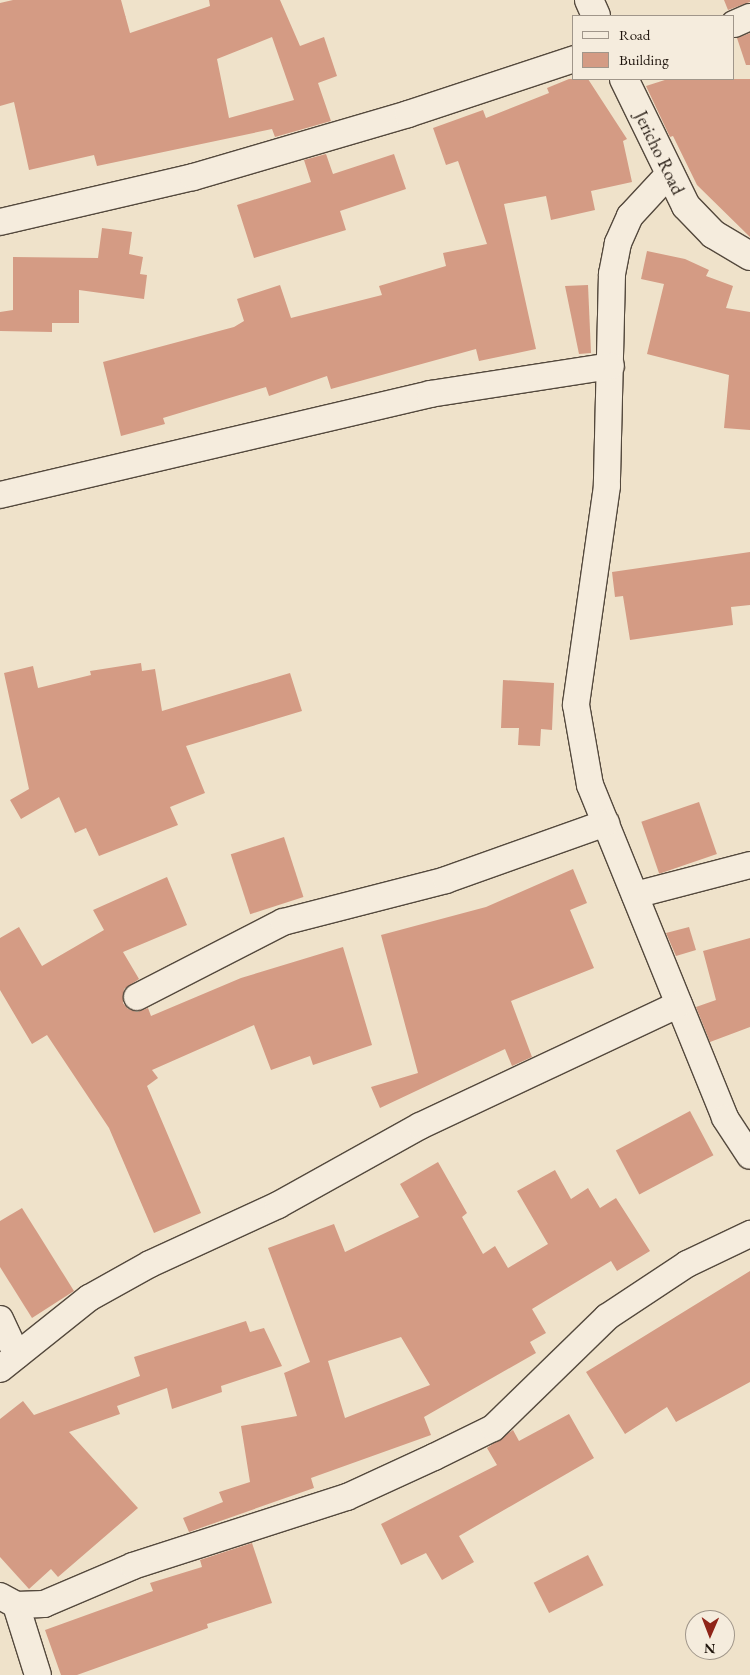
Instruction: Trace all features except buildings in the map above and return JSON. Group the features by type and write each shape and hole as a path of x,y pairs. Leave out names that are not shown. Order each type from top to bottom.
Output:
{"street":[{"path":"589,0 596,15"},
{"path":"735,24 750,17"},
{"path":"0,222 193,177 408,114 572,60"},
{"name":"Jericho Road","path":"624,80 668,175 686,206 713,234 750,256"},
{"path":"668,175 630,216 618,243 612,274 607,486 576,705 586,769 606,823 724,1118 750,1156"},
{"path":"0,495 430,394 611,366"},
{"path":"137,997 283,922 446,880 606,823"},
{"path":"635,895 750,865"},
{"path":"0,1320 9,1362 89,1298 150,1264 278,1205 420,1126 679,1004"},
{"path":"38,1675 8,1600 44,1604 133,1566 347,1497 493,1428 607,1317 687,1264 750,1234"}]}
